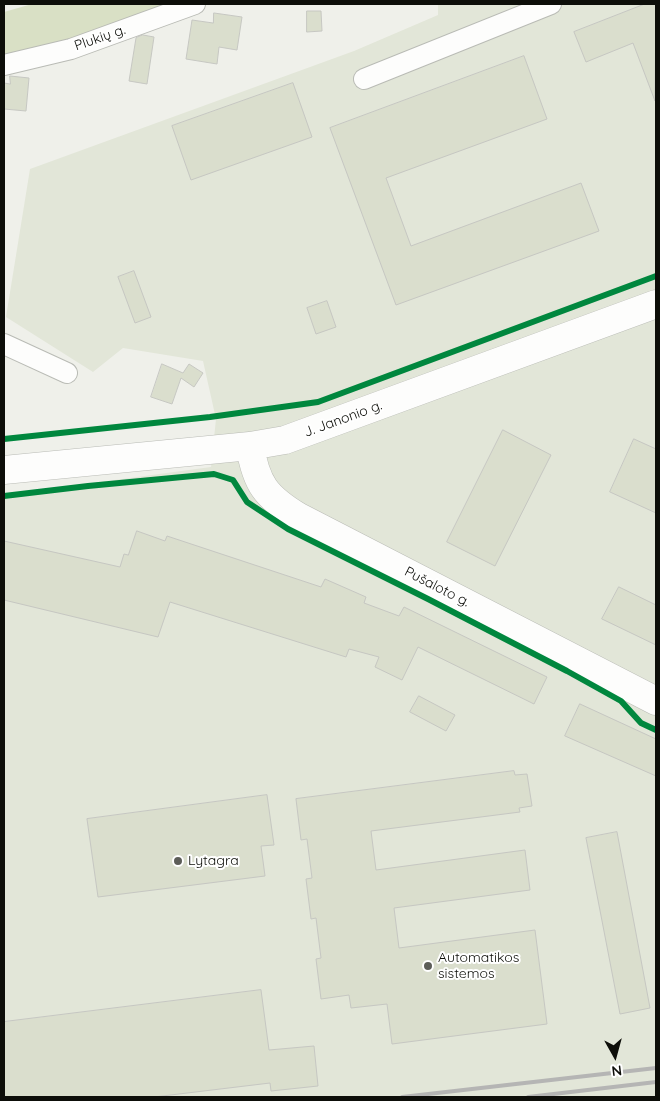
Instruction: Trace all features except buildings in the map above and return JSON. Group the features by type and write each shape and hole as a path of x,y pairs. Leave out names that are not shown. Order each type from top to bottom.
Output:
{"main road":[{"name":"J. Janonio g.","path":"7,471 250,446 285,440 656,304"},
{"name":"Pušaloto g.","path":"250,446 260,484 276,503 656,701"}],"street":[{"name":"Plukių g.","path":"4,65 71,49 194,4"},
{"path":"364,79 551,4"},
{"path":"4,344 67,373"}],"shaded area":[{"path":"438,4 656,4 656,1097 4,1097 4,495 211,467 216,419 203,361 123,348 93,372 6,317 30,169 354,51 438,15"}],"green space":[{"path":"32,4 177,4 143,17 4,59 4,12"}],"railway":[{"path":"402,1097 656,1068"},
{"path":"528,1097 656,1082"}],"cycle path":[{"path":"4,439 210,417 318,402 656,276"},
{"path":"4,496 214,474 233,480 247,502 288,529 567,671 621,701 641,723 656,730"}],"place":[{"name":"Lytagra","path":"178,861"},
{"name":"Automatikos sistemos","path":"428,966"}]}
